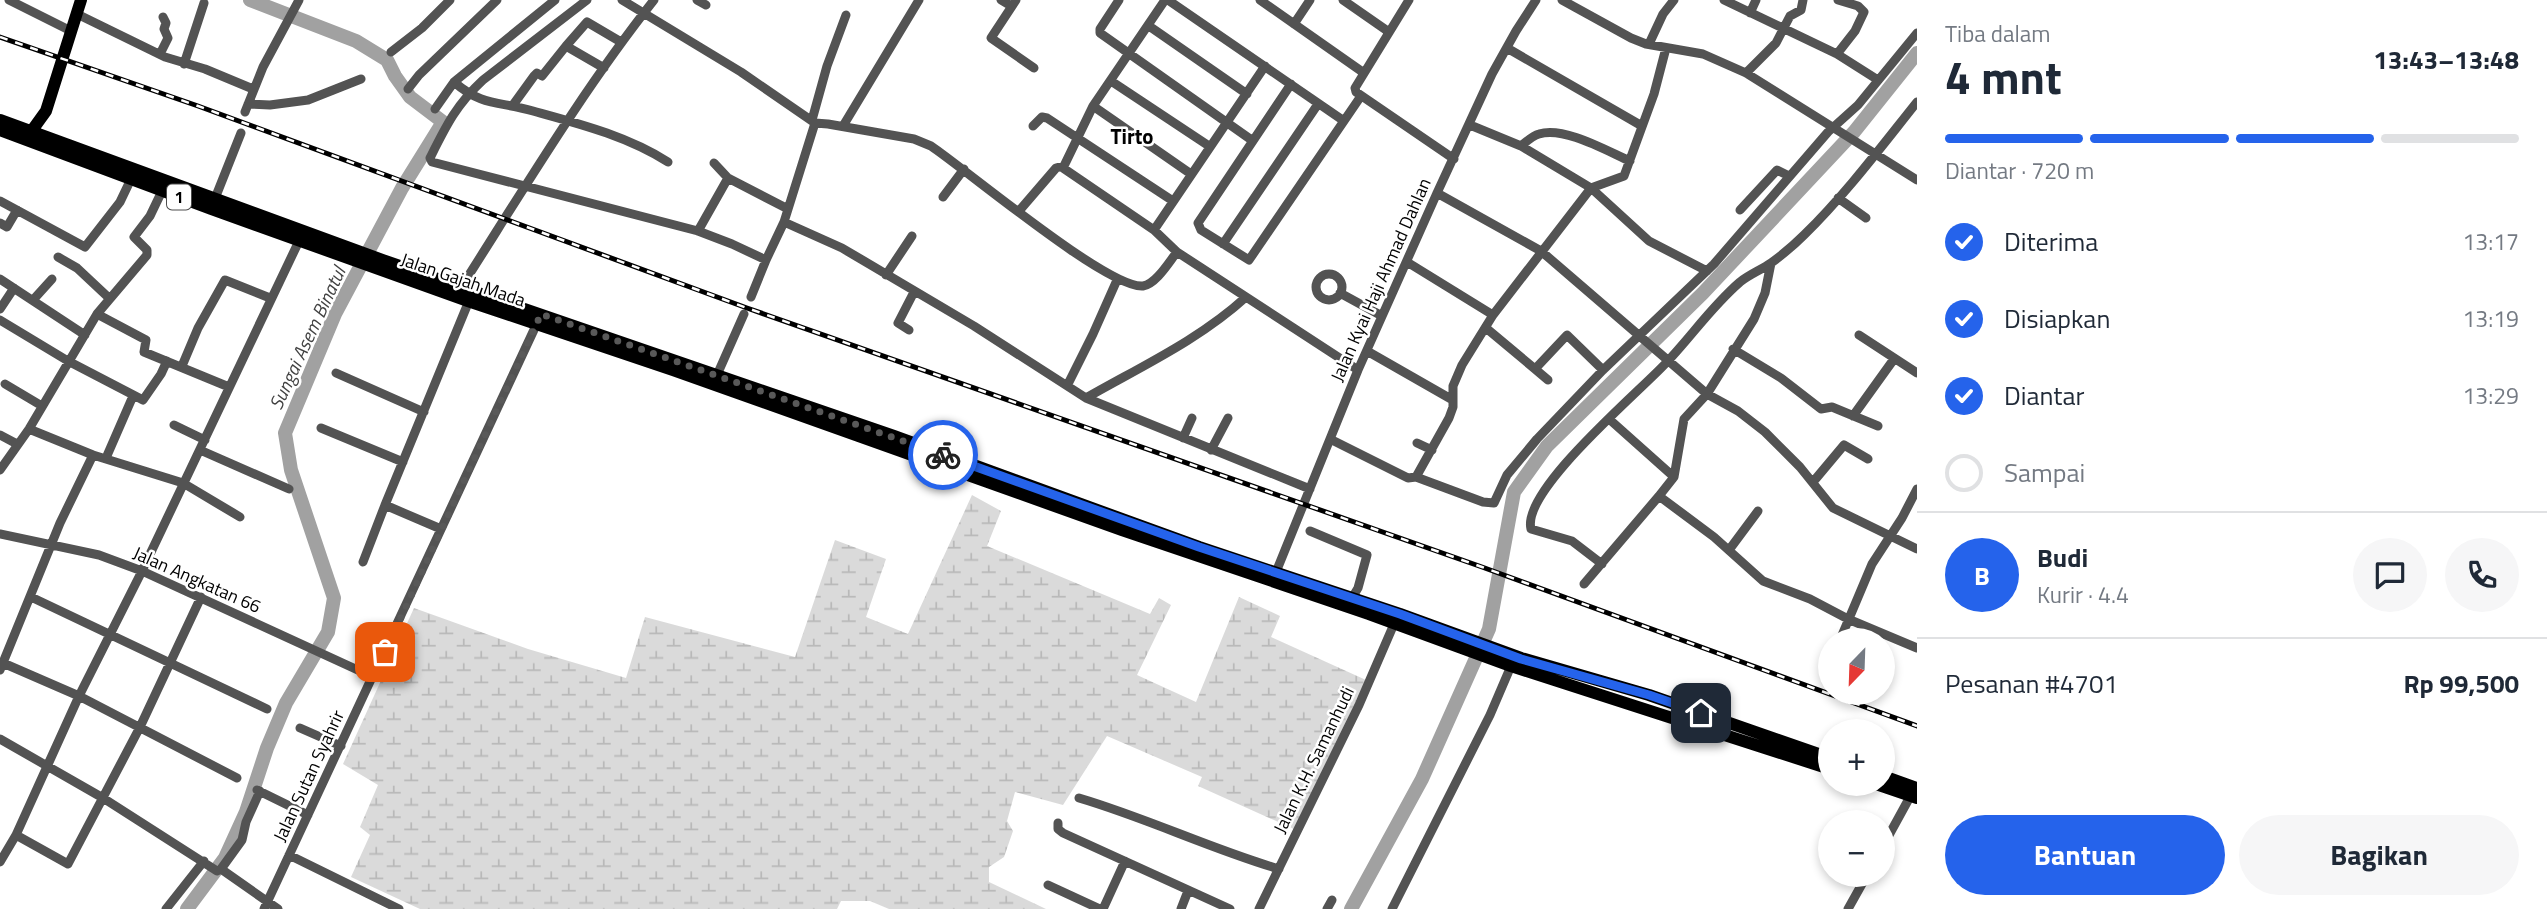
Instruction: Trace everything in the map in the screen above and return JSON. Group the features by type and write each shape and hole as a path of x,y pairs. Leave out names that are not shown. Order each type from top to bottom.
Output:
{"highway":[{"path":"28,135 46,111 80,0"},
{"path":"46,111 50,143"},
{"name":"Jalan Gajah Mada","path":"0,120 28,135 213,205 1198,551 1352,598 1498,655 1649,695 1818,754"},
{"name":"Jalan Gajah Mada","path":"0,130 28,135"},
{"name":"Jalan Gajah Mada","path":"50,143 162,191 213,205 299,241 334,248"},
{"name":"Jalan Gajah Mada","path":"538,319 717,375 1198,551"},
{"name":"Jalan Gajah Mada","path":"1274,576 1394,624 1466,644"},
{"name":"Jalan Gajah Mada","path":"1498,655 1511,666 1818,765"},
{"path":"1895,783 1915,794"},
{"path":"1895,789 1915,794"}],"street":[{"path":"9,0 71,31"},
{"path":"299,0 253,89 247,108 308,100 361,79"},
{"path":"391,52 450,0"},
{"path":"408,89 419,75 497,0"},
{"path":"435,109 455,83 554,0"},
{"path":"587,0 467,93 455,109 430,160 526,188 698,230 766,260"},
{"path":"622,0 741,72 814,121 914,139 931,146 1079,256 1117,280 1143,286 1151,282 1177,252"},
{"path":"363,562 424,412 465,294 568,120 621,42 654,0"},
{"path":"843,126 919,0"},
{"path":"1001,0 1013,3 991,38 1034,68"},
{"path":"1119,0 1100,33 1254,141"},
{"path":"1019,211 1056,168 1063,166 1079,139 1093,106 1167,0 1344,121"},
{"path":"1260,0 1364,73"},
{"path":"1294,24 1310,0"},
{"path":"1343,0 1389,32"},
{"path":"1409,0 1355,88 1361,96 1454,159"},
{"name":"Jalan Kyai Haji Ahmad Dahlan","path":"1274,576 1358,370 1437,193 1507,48 1536,0"},
{"path":"1562,0 1631,38 1703,54 1746,73 1917,180"},
{"path":"1649,44 1663,14 1674,0"},
{"path":"1724,0 1837,54 1878,80"},
{"path":"1750,13 1756,0"},
{"path":"1746,73 1768,52 1792,14 1801,10 1803,0"},
{"path":"1837,54 1864,12 1858,6 1838,0"},
{"path":"184,64 204,3"},
{"path":"77,13 160,54 253,89"},
{"path":"751,297 784,222 827,66 846,15"},
{"path":"160,54 168,38 163,17"},
{"path":"513,105 536,74 542,76 587,22 621,42"},
{"path":"1149,26 1247,94"},
{"path":"1330,439 1408,478 1416,477 1483,502 1494,503 1512,468 1604,370 1707,271 1828,132 1838,129 1917,33"},
{"path":"566,46 604,68"},
{"path":"1507,48 1642,126"},
{"path":"1416,477 1449,418 1453,386 1462,365 1493,316 1591,188 1622,178 1667,48"},
{"path":"1153,230 1265,66"},
{"path":"1111,81 1209,146"},
{"path":"455,83 467,93 488,102 513,105 568,120 630,141 668,162"},
{"path":"1291,84 1199,219 1198,227 1201,230 1244,258 1252,258 1361,96"},
{"path":"1602,564 1572,541 1535,531 1529,526 1536,505 1553,477 1668,361 1711,309 1742,281 1771,263 1804,235 1876,154 1917,102"},
{"path":"1223,244 1318,104"},
{"path":"1093,106 1191,174"},
{"path":"1033,126 1044,116 1173,201"},
{"path":"1470,125 1521,146 1591,188 1649,241 1707,271"},
{"path":"213,205 241,133"},
{"path":"1521,146 1535,135 1553,133 1587,141 1630,161"},
{"path":"714,163 728,178 788,209"},
{"path":"1063,166 1153,230 1177,252 1358,370"},
{"path":"943,197 964,169"},
{"path":"1740,211 1777,170 1789,176"},
{"path":"698,230 728,178"},
{"path":"0,201 85,247 120,202 131,179"},
{"path":"0,470 29,429 97,314 148,253 134,237 150,216 162,191"},
{"path":"1437,193 1541,251 1707,394 1738,411 1765,432 1813,482 1833,509 1917,549"},
{"path":"1838,198 1866,218"},
{"path":"0,223 7,227 17,209"},
{"path":"784,222 842,248 974,326 1086,398 1310,489"},
{"path":"886,275 912,236"},
{"path":"0,862 16,835 79,696 142,571 299,241"},
{"path":"58,257 77,268 109,298"},
{"path":"1407,262 1493,316"},
{"path":"1584,584 1674,478 1684,419 1707,394 1757,313 1765,293 1771,263"},
{"path":"0,279 85,335"},
{"path":"33,300 52,279"},
{"path":"182,366 198,328 225,280 270,298"},
{"path":"1068,384 1117,280"},
{"path":"0,309 14,288"},
{"path":"909,330 898,324 914,292"},
{"path":"1340,293 1382,316"},
{"path":"1086,398 1199,334 1224,318 1246,297"},
{"path":"97,314 146,340 143,351 229,387"},
{"path":"717,375 744,314"},
{"name":"Jalan Sutan Syahrir","path":"265,905 538,319"},
{"path":"0,320 68,361 145,400 167,361"},
{"path":"1486,328 1548,380"},
{"path":"1535,369 1567,335 1604,370"},
{"path":"1859,335 1917,373"},
{"path":"1733,349 1781,379 1821,409 1832,407 1878,426"},
{"path":"1367,351 1451,399"},
{"path":"1853,416 1894,359"},
{"path":"336,373 424,412"},
{"path":"5,384 42,406"},
{"path":"106,458 133,396"},
{"path":"1183,438 1192,418"},
{"path":"1211,450 1228,418"},
{"path":"1609,419 1674,478"},
{"path":"174,425 205,440"},
{"path":"321,428 403,462"},
{"path":"29,429 93,455 183,484 240,517"},
{"path":"0,435 17,444"},
{"path":"1417,443 1432,450"},
{"path":"1813,482 1843,445 1868,459"},
{"path":"200,450 289,489"},
{"path":"93,455 52,544 2,667 79,696 237,778"},
{"path":"1845,628 1872,564 1917,489"},
{"path":"1659,496 1729,550 1763,581 1810,599 1848,619 1917,648"},
{"path":"385,505 441,529"},
{"path":"1729,550 1758,511"},
{"path":"1310,531 1367,555 1358,588 1352,598"},
{"name":"Jalan Angkatan 66","path":"0,534 99,555 142,571 373,677"},
{"path":"32,597 267,709"},
{"path":"16,835 67,864 140,727 201,597"},
{"name":"Jalan K.H. Samanhudi","path":"1259,909 1359,705 1394,624"},
{"path":"1392,909 1490,715 1511,666"},
{"path":"300,728 341,746"},
{"path":"0,739 103,798 219,870 265,905 278,909"},
{"path":"219,870 242,840 258,790 308,815"},
{"path":"1895,826 1915,794"},
{"path":"1079,798 1108,806 1233,856 1279,869"},
{"path":"1058,823 1059,831 1230,909"},
{"path":"289,855 399,909"},
{"path":"1048,885 1101,909 1125,861"},
{"path":"166,909 204,862"},
{"path":"1848,909 1860,887"},
{"path":"1181,909 1188,891"}],"green space":[{"path":"972,495 1001,511 987,546 1150,614 1159,598 1171,605 1137,675 1196,702 1239,597 1280,616 1271,637 1366,680 1294,829 1198,786 1202,777 1107,736 1063,805 1015,792 1007,821 1013,831 1004,857 989,867 989,882 1046,909 889,909 870,901 841,901 837,909 420,909 351,877 370,835 360,827 378,785 343,764 414,608 528,649 626,678 645,617 795,657 835,540 886,559 866,617 908,634"}],"waterway":[{"name":"Sungai Asem Binatul","path":"187,909 225,858 246,812 267,748 286,703 328,632 334,598 291,470 285,433 335,314 402,188 443,122 410,97 387,60 356,41 250,0"},
{"path":"1351,909 1422,779 1489,629 1514,492 1547,446 1703,293 1854,132 1917,53"}],"railway":[{"path":"0,37 198,106 747,308 1482,567 1917,726"}],"way so far":[{"path":"385,652 541,314 943,455"}],"district":[{"name":"Tirto","path":"1132,137"}],"route":[{"path":"943,455 1199,547 1400,614 1521,659 1649,695 1701,713"}]}
